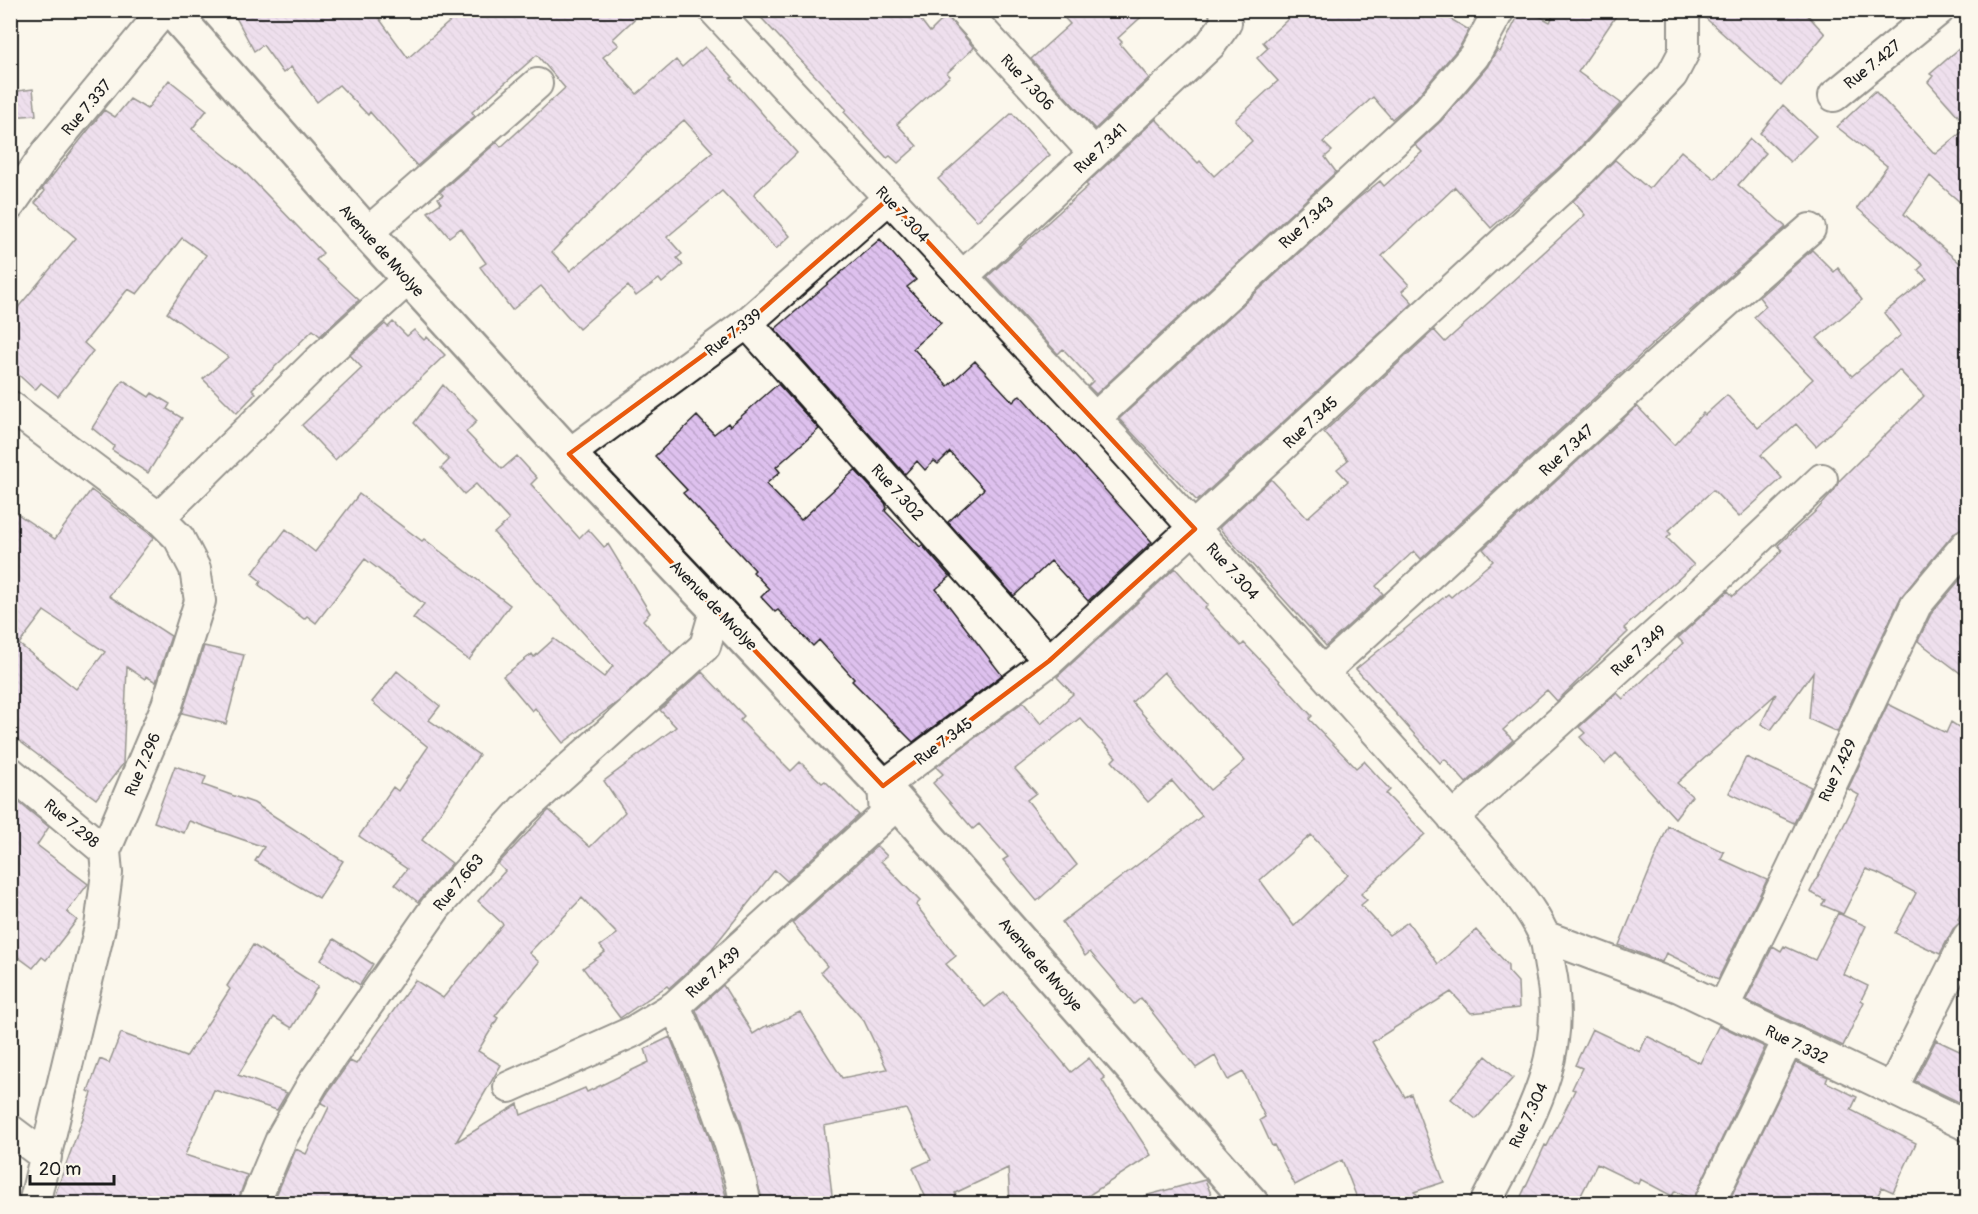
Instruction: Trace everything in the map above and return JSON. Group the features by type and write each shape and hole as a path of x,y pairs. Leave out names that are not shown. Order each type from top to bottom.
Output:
{"main road":[{"name":"Avenue de Mvolye","path":"171,10 408,279 569,454 883,786 1252,1203"}],"street":[{"name":"Rue 7.337","path":"10,205 47,152 164,10"},
{"name":"Rue 7.304","path":"714,10 888,199 1095,418 1195,529 1453,818 1505,879 1544,936 1555,988 1555,1036 1544,1084 1485,1203"},
{"name":"Rue 7.306","path":"963,10 1095,153"},
{"name":"Rue 7.341","path":"962,277 1211,44 1226,23 1225,10"},
{"name":"Rue 7.343","path":"1095,418 1428,110 1474,56 1499,10"},
{"name":"Rue 7.427","path":"1834,96 1939,10"},
{"name":"Rue 7.345","path":"883,786 1049,661 1195,529 1592,160 1672,75 1684,52 1685,15"},
{"path":"367,233 537,84"},
{"name":"Rue 7.339","path":"569,454 747,323 888,199"},
{"name":"Rue 7.347","path":"1323,672 1504,508 1693,330 1810,229"},
{"path":"159,518 317,362 408,279"},
{"name":"Rue 7.302","path":"747,323 1049,661"},
{"name":"Rue 7.296","path":"10,406 159,518 179,538 195,569 200,601 167,705 105,851 107,873 100,927 34,1203"},
{"name":"Rue 7.349","path":"1453,818 1683,610 1822,479"},
{"name":"Rue 7.429","path":"1723,1008 1916,605 1968,543"},
{"name":"Rue 7.663","path":"254,1203 282,1137 313,1083 436,907 523,810 705,646 716,608"},
{"name":"Rue 7.298","path":"10,772 105,851"},
{"name":"Rue 7.439","path":"746,1203 737,1160 675,1006 885,815 883,786"},
{"name":"Rue 7.332","path":"1544,936 1679,987 1968,1126"},
{"path":"1892,1089 1968,937"},
{"path":"509,1087 632,1032 675,1006"},
{"path":"1709,1203 1788,1040"},
{"path":"10,1130 46,1157"}],"highlighted area":[{"path":"888,199 1195,529 1049,661 883,786 569,454 747,323"}],"building":[{"path":"232,10 373,10 408,58 463,10 644,10 613,39 619,45 603,57 637,94 676,60 682,67 705,47 797,153 754,194 790,236 776,249 722,191 667,237 682,254 677,258 683,265 662,283 659,279 636,296 628,286 579,329 541,286 512,310 480,267 486,263 461,228 449,237 428,212 441,203 438,198 443,195 440,192 497,142 501,147 565,88 537,55 472,112 475,116 417,166 370,112 368,115 339,85 317,102 291,67 283,73 263,45 254,51","holes":["684,120 713,152 570,271 552,252 655,145"]},
{"path":"754,10 913,10 930,32 947,15 974,48 947,73 950,76 897,124 917,146 898,163 890,156 887,158 844,112 846,109"},
{"path":"1057,10 1149,10 1118,38 1122,42 1120,44 1149,78 1095,129 1031,59 1070,24"},
{"path":"1298,10 1436,10 1469,30 1460,46 1416,98 1392,119 1373,97 1323,142 1332,151 1325,157 1336,172 1096,394 1088,386 1093,381 1063,349 1058,354 987,277 1088,186 1086,184 1156,119 1198,163 1200,161 1214,176 1252,141 1235,120 1278,81 1257,58 1268,48 1263,42"},
{"path":"1521,10 1528,10 1550,22 1556,10 1620,10 1578,72 1621,103 1571,157 1491,228 1455,187 1382,256 1409,285 1402,291 1413,303 1197,501 1119,419 1356,200 1380,181 1384,186 1422,152 1415,145 1441,121 1487,67 1497,50 1500,52"},
{"path":"1701,10 1803,10 1825,34 1781,86 1701,14"},
{"path":"1968,41 1968,127 1928,82 1933,76 1930,74"},
{"path":"169,80 207,110 192,129 243,170 323,253 316,260 359,300 320,336 313,330 252,389 256,393 237,413 203,379 228,357 167,313 206,255 182,238 137,294 128,289 84,343 93,351 58,396 41,383 35,390 10,367 10,317 76,238 35,203 45,191 42,189 104,110 115,117 130,99 147,109"},
{"path":"33,89 36,115 10,117 10,92"},
{"path":"1875,91 1935,154 1968,127 1968,209 1930,176 1904,214 1968,270 1968,526 1955,532 1901,597 1837,732 1809,719 1813,672 1771,730 1761,724 1776,694 1677,783 1692,796 1675,818 1616,753 1605,764 1580,737 1585,733 1579,727 1617,693 1623,699 1683,643 1678,638 1728,591 1733,596 1775,558 1782,550 1778,545 1816,511 1834,491 1839,481 1924,396 1899,370 1816,446 1796,424 1761,455 1782,478 1739,517 1713,490 1668,531 1671,534 1667,538 1694,565 1624,628 1628,632 1557,701 1547,690 1503,730 1513,740 1466,783 1445,759 1440,763 1356,669 1448,594 1451,597 1493,561 1483,549 1637,406 1674,445 1703,413 1705,415 1727,395 1758,428 1813,379 1754,317 1766,306 1759,297 1812,250 1834,272 1838,268 1862,300 1817,338 1852,376 1901,335 1884,313 1927,279 1918,270 1923,265 1857,208 1887,166 1837,127"},
{"path":"1783,105 1816,136 1790,162 1760,133"},
{"path":"1012,113 1050,155 977,221 938,179"},
{"path":"1750,139 1766,153 1738,185 1786,227 1659,338 1421,559 1414,551 1376,586 1383,594 1326,646 1219,528 1271,479 1307,518 1348,481 1337,469 1348,460 1324,432 1434,330 1445,342 1585,215 1573,201 1615,160 1649,189 1681,151 1715,179"},
{"path":"880,239 916,280 907,287 941,323 913,348 948,386 975,361 1013,402 1020,395 1152,542 1088,601 1051,561 1014,596 948,522 984,489 950,452 938,464 934,461 925,470 917,461 905,474 775,329"},
{"path":"393,322 407,336 414,330 424,340 427,337 445,355 335,460 302,425 362,368 350,355 385,324 388,327"},
{"path":"123,380 149,397 152,393 170,404 167,409 182,418 148,473 112,450 114,446 92,428"},
{"path":"778,384 819,429 776,467 780,472 766,484 801,520 855,470 885,503 887,508 885,511 920,547 922,545 950,577 936,589 1002,675 913,742 852,681 854,679 819,640 813,646 778,610 775,612 761,597 769,589 753,572 755,570 683,493 687,490 655,456 697,416 714,434 728,423 730,426"},
{"path":"443,385 477,421 466,432 502,469 517,456 537,478 531,484 579,538 588,529 604,547 608,544 650,613 643,620 672,653 619,701 563,743 535,708 532,711 503,676 532,654 534,657 554,639 604,677 613,666 494,533 509,520 476,484 464,494 441,468 449,460 414,423"},
{"path":"91,490 154,537 109,596 171,636 156,682 146,676 145,679 127,667 123,764 96,799 10,734 10,509 55,539","holes":["44,611 105,652 76,689 19,644"]},
{"path":"359,494 422,541 424,539 510,605 469,660 413,618 424,604 365,559 316,623 307,616 304,619 259,585 261,581 252,574 286,529 315,552"},
{"path":"1175,568 1208,605 1205,608 1241,646 1244,643 1312,716 1309,719 1356,768 1364,761 1390,790 1386,794 1425,834 1361,894 1367,900 1361,905 1389,935 1408,922 1438,964 1476,930 1508,965 1508,971 1518,982 1519,1008 1471,1013 1451,992 1372,1042 1405,1097 1411,1094 1444,1182 1414,1192 1429,1203 1359,1203 1342,1160 1295,1185 1260,1120 1265,1117 1243,1072 1228,1080 1215,1056 1196,1068 1141,998 1134,1004 1090,952 1085,956 1062,922 1202,816 1172,781 1148,802 1112,761 1116,757 1080,718 1015,769 1036,793 1027,800 1077,865 1037,901 1003,860 1008,857 979,824 973,829 933,783 943,774 936,767 1023,702 1041,724 1073,694 1057,677","holes":["1164,672 1245,761 1210,790 1132,702","1311,835 1348,875 1294,926 1260,880"]},
{"path":"1968,570 1968,679 1918,641 1931,614"},
{"path":"204,646 244,655 226,724 182,713"},
{"path":"397,671 440,706 429,720 479,755 422,840 452,863 418,902 395,884 407,869 359,836 393,787 398,791 428,747 372,702"},
{"path":"702,672 744,716 740,720 791,771 800,762 822,783 825,781 859,815 787,881 775,870 711,950 669,988 667,986 620,1018 583,968 605,952 600,946 617,934 582,898 529,953 539,962 495,1016 498,1018 478,1051 501,1065 456,1142 518,1104 521,1115 585,1088 587,1092 649,1062 645,1049 670,1037 708,1133 728,1203 273,1203 296,1149 306,1154 329,1107 321,1103 328,1092 350,1061 356,1064 415,980 443,998 503,924 478,901 505,871 498,864 549,810 590,847 625,812 604,781 676,727 660,710"},
{"path":"1888,704 1946,733 1951,722 1968,733 1968,900 1958,919 1961,922 1953,929 1940,954 1895,933 1916,893 1877,873 1866,869 1843,914 1822,905 1825,900 1810,892 1859,795 1848,789"},
{"path":"1746,757 1811,787 1794,823 1729,793"},
{"path":"175,766 206,777 203,785 254,803 343,861 319,898 255,861 264,847 189,821 184,833 154,822"},
{"path":"10,795 49,827 37,845 88,884 67,912 77,920 46,960 42,957 33,968 10,951"},
{"path":"1668,826 1724,852 1721,859 1767,880 1718,979 1666,953 1662,962 1619,945"},
{"path":"877,846 887,856 881,861 920,901 916,905 956,956 946,964 985,1007 1004,992 1071,1072 1089,1058 1105,1078 1102,1080 1151,1155 1077,1203 1010,1203 1008,1168 955,1193 959,1203 928,1203 913,1168 931,1160 906,1109 824,1126 833,1203 763,1203 741,1122 696,1010 723,985 753,1034 767,1025 768,1027 800,1012 842,1078 887,1069 864,1021 821,972 827,966 792,923"},
{"path":"1838,913 1866,926 1843,974 1868,986 1861,1000 1864,1002 1843,1046 1746,1000 1773,946 1781,951 1784,946 1815,960"},
{"path":"334,939 373,964 360,985 321,960"},
{"path":"253,945 318,986 292,1028 274,1017 238,1075 287,1093 277,1110 214,1090 185,1155 247,1175 237,1203 52,1203 92,1093 88,1091 100,1059 109,1063 121,1033 186,1057 230,989 227,986"},
{"path":"1719,1025 1765,1047 1693,1200 1675,1191 1672,1196 1640,1179 1638,1184 1597,1164 1577,1203 1518,1203 1545,1145 1547,1146 1575,1090 1572,1089 1582,1068 1575,1065 1592,1029 1640,1052 1647,1036 1700,1063"},
{"path":"1936,1040 1968,1055 1968,1094 1963,1104 1915,1081"},
{"path":"1486,1056 1513,1078 1476,1119 1451,1099"},
{"path":"1796,1062 1828,1077 1826,1082 1857,1097 1851,1110 1916,1143 1893,1192 1882,1187 1874,1203 1728,1203"},
{"path":"1205,1180 1215,1203 1145,1203 1144,1196"}]}
